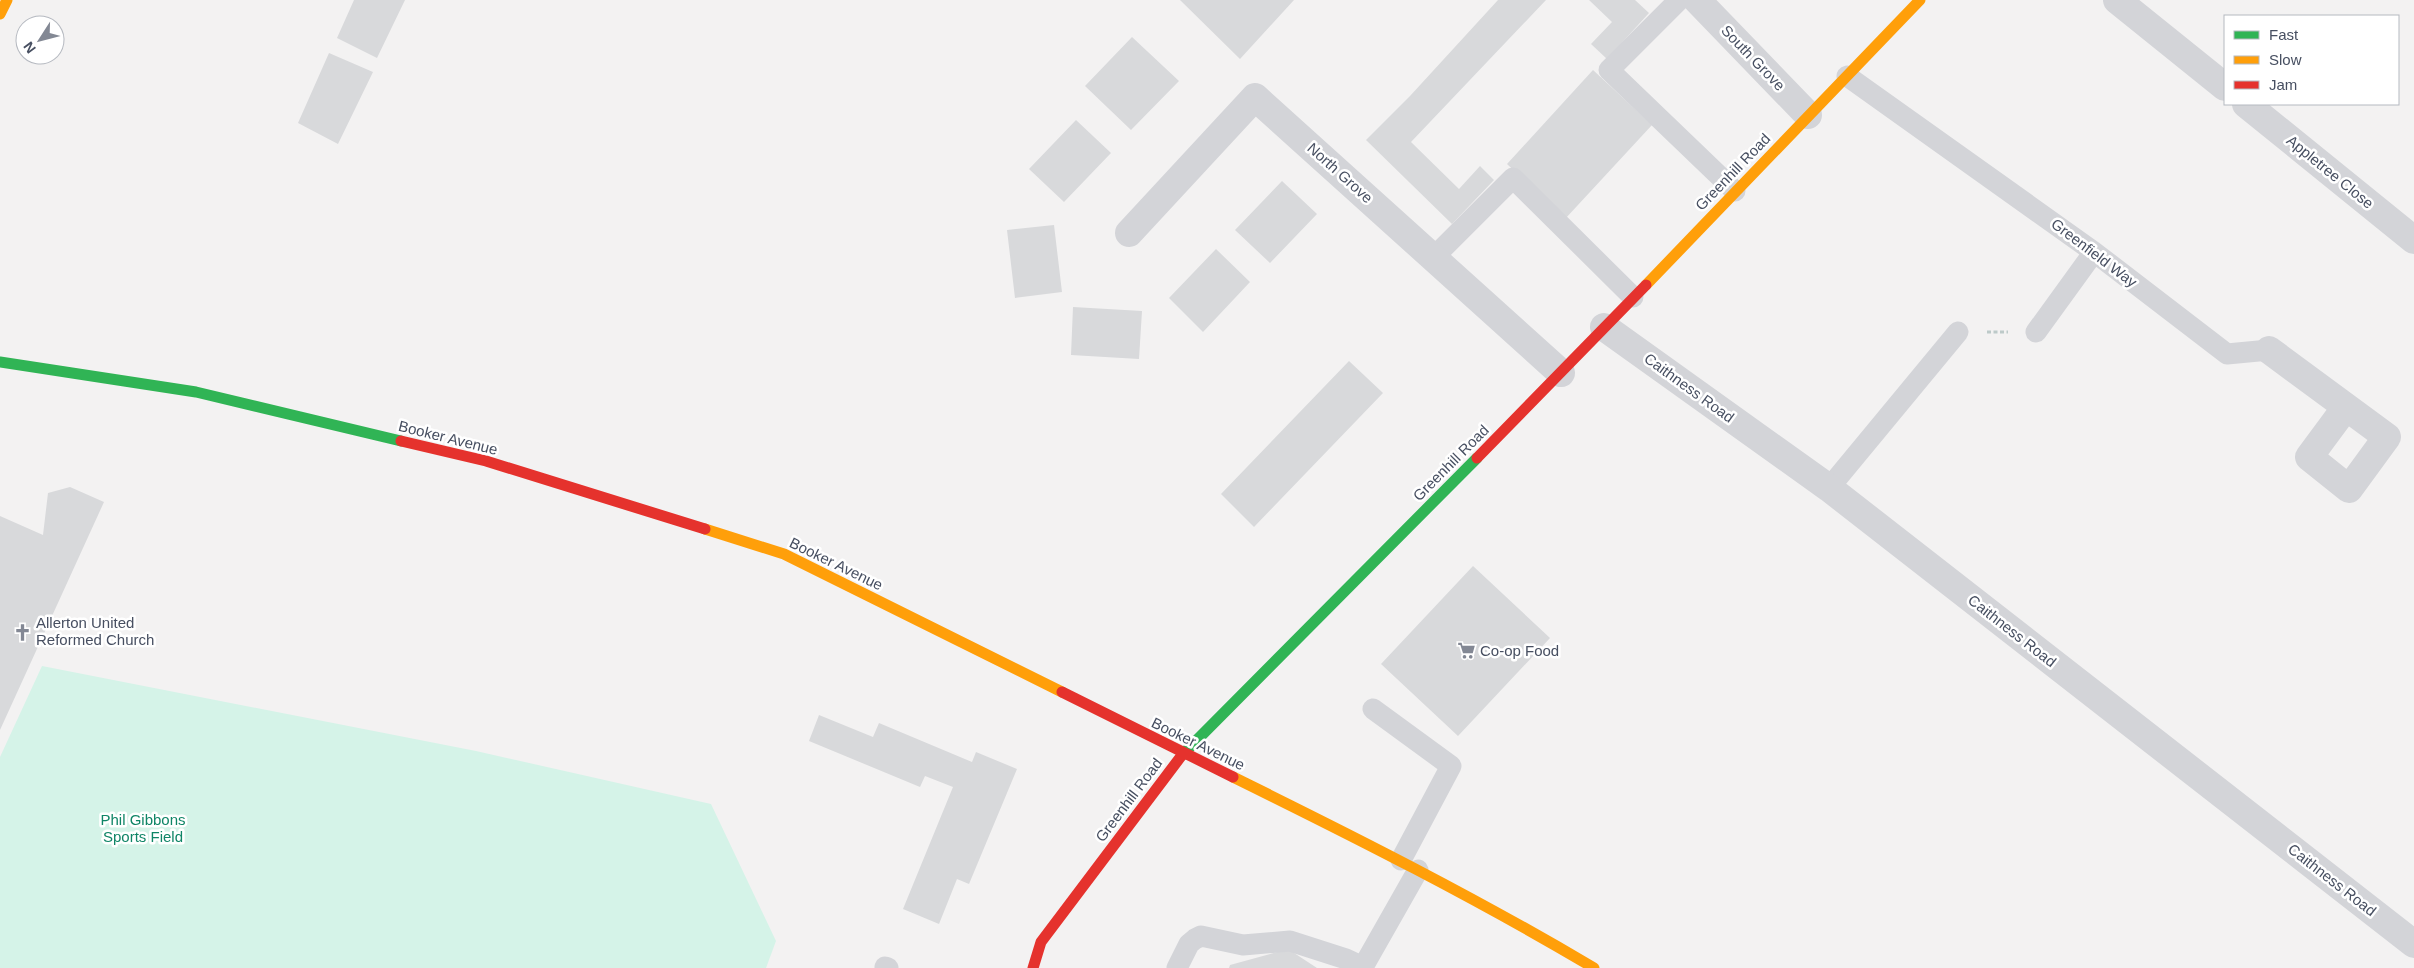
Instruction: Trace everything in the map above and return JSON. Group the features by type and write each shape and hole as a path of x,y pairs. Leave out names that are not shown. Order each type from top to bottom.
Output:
{"street":[{"path":"0,14 7,0"},
{"name":"South Grove","path":"1697,0 1808,115"},
{"name":"Greenhill Road","path":"1033,968 1041,942 1183,753 1561,373 1633,296 1920,0"},
{"path":"2117,0 2224,86"},
{"name":"North Grove","path":"1129,233 1256,98 1561,373"},
{"name":"Appletree Close","path":"2247,105 2414,240"},
{"name":"Caithness Road","path":"1604,327 1829,488 2414,944"},
{"name":"Greenfield Way","path":"2269,350 2346,407"},
{"name":"Booker Avenue","path":"0,362 196,392 486,462 784,554 1410,865 1508,917 1594,968"}],"lane":[{"path":"1679,0 1609,70 1735,191"},
{"name":"Greenfield Way","path":"1847,76 2094,252 2227,354 2269,350"},
{"path":"1433,258 1513,178 1633,296"},
{"path":"2036,332 2094,252"},
{"path":"1829,488 1958,332"},
{"path":"1177,968 1189,944 1195,938 1202,936 1243,945 1290,941 1346,958 1364,968 1410,865 1451,766 1373,709"}],"path":[{"path":"1958,332 2036,332"}],"green space":[{"name":"Phil Gibbons Sports Field","path":"42,666 476,751 711,804 776,941 766,968 0,968 0,757"}],"building":[{"path":"354,0 405,0 377,58 337,38"},
{"path":"1180,0 1294,0 1240,59"},
{"path":"1498,0 1546,0 1411,142 1459,189 1480,166 1494,180 1452,224 1366,140 1410,96"},
{"path":"1589,0 1635,0 1649,13 1607,59 1591,44 1612,22"},
{"path":"1132,37 1179,81 1131,130 1085,86"},
{"path":"329,53 373,72 338,144 298,123"},
{"path":"1593,70 1652,125 1565,219 1507,164"},
{"path":"1076,120 1111,153 1064,202 1029,169"},
{"path":"1282,181 1317,214 1270,263 1235,230"},
{"path":"1054,225 1062,292 1015,298 1007,230"},
{"path":"1216,249 1250,282 1203,332 1169,298"},
{"path":"1073,307 1142,311 1139,359 1071,355"},
{"path":"1349,361 1383,393 1254,527 1221,494"},
{"name":"Allerton United Reformed Church","path":"70,487 104,502 0,730 0,516 43,535 48,493"},
{"name":"Co-op Food","path":"1473,566 1550,638 1458,736 1381,664"},
{"path":"819,715 873,737 879,723 972,762 976,752 1017,769 969,884 957,879 939,924 903,909 953,787 925,776 920,787 809,741"},
{"path":"1288,949 1317,968 1229,968 1230,965"}],"traffic: fast":[{"path":"0,362 196,392 401,441"},
{"path":"1182,755 1477,458"}],"traffic: slow":[{"path":"0,14 7,0"},
{"path":"1646,285 1920,0"},
{"path":"705,529 784,554 1062,692"},
{"path":"1233,777 1415,869 1505,917 1594,968"}],"traffic: jam":[{"path":"1477,458 1646,285"},
{"path":"401,441 486,461 705,529"},
{"path":"1062,692 1233,777"},
{"path":"1033,968 1041,942 1182,755"}],"place":[{"name":"Allerton United Reformed Church","path":"22,632"},
{"name":"Co-op Food","path":"1466,651"}]}
